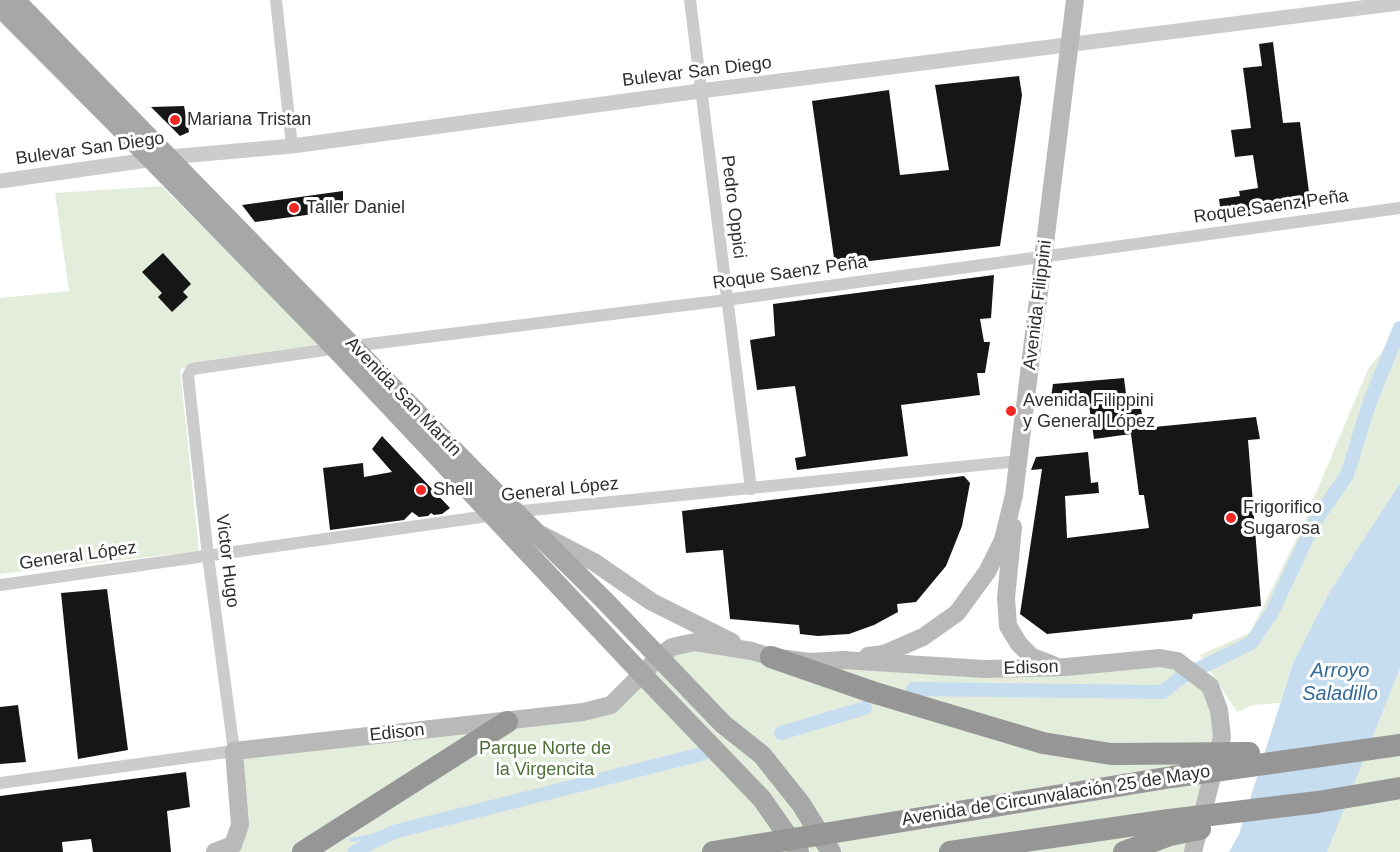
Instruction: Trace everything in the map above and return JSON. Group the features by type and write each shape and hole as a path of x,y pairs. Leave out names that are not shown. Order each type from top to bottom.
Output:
{"highway":[{"path":"761,654 872,692 1042,743 1170,766 1400,745"},
{"path":"303,852 507,722"},
{"name":"Avenida de Circunvalación 25 de Mayo","path":"713,852 883,825 1170,766"},
{"path":"950,852 1169,828 1400,788"},
{"path":"1124,852 1169,828"}],"main road":[{"name":"Avenida San Martín","path":"15,0 161,159 344,347 537,532 723,724 762,755 801,804 831,852"},
{"name":"Avenida Filippini","path":"843,660 884,654 923,637 957,613 987,572 1003,540 1014,495 1019,461 1075,0"},
{"name":"Avenida San Martín","path":"0,7 161,159"},
{"name":"Avenida San Martín","path":"344,347 493,516 762,799 799,852"},
{"path":"1014,495 1006,598 1008,626 1019,644 1032,657 1048,664 1066,667"},
{"path":"537,532 594,562 652,602 761,654"},
{"name":"Edison","path":"234,750 583,712 610,705 658,657 672,647 695,642 810,662 843,660 984,669 1066,667 1160,658 1177,661 1210,686 1219,710 1222,737 1193,852"},
{"path":"215,852 233,845 240,825 234,750"}],"street":[{"path":"276,0 292,146"},
{"name":"Pedro Oppici","path":"690,0 751,489"},
{"name":"Bulevar San Diego","path":"0,181 161,159 292,146 700,91 1400,3"},
{"name":"Roque Saenz Peña","path":"188,376 192,369 344,347 726,300 1400,208"},
{"name":"Victor Hugo","path":"188,376 208,556 234,750"},
{"name":"General López","path":"0,585 515,512 1019,461"},
{"name":"Edison","path":"0,783 234,750"}],"green space":[{"path":"162,186 320,345 180,369 199,551 0,574 0,298 69,291 55,193"},
{"path":"1400,332 1400,483 1329,593 1293,663 1280,703 1253,705 1237,712 1200,655 1250,633 1297,538 1369,367"},
{"name":"Parque Norte de la Virgencita","path":"672,647 810,662 1177,661 1219,710 1193,852 215,852 233,845 234,751 611,705"},
{"path":"1400,668 1400,852 1327,852 1339,821"}],"water":[{"name":"Arroyo Saladillo","path":"1400,483 1400,668 1327,852 1229,852 1239,834 1293,663 1329,593"}],"building":[{"path":"1273,42 1283,123 1300,122 1311,208 1241,217 1241,211 1221,214 1219,199 1240,196 1239,191 1258,188 1253,155 1235,157 1231,130 1251,128 1243,68 1262,66 1259,44"},
{"path":"1019,76 1022,95 1000,246 835,265 812,101 889,90 900,175 949,170 935,85"},
{"name":"Mariana Tristan","path":"184,106 189,132 180,136 151,107"},
{"name":"Taller Daniel","path":"343,191 343,210 255,222 242,205"},
{"path":"163,253 191,284 183,292 188,297 172,312 158,297 162,293 142,272"},
{"path":"994,275 991,318 980,319 984,342 990,342 985,373 977,373 980,395 901,405 908,456 797,470 795,458 806,456 795,386 757,390 750,340 775,336 773,304"},
{"name":"Frigorifico Sugarosa","path":"1124,378 1128,410 1141,408 1143,421 1153,419 1154,427 1256,417 1260,439 1248,440 1261,606 1193,614 1192,619 1047,634 1020,614 1042,469 1031,470 1036,457 1088,452 1091,483 1098,482 1099,493 1065,496 1067,538 1149,528 1144,495 1139,495 1131,434 1094,439 1088,398 1050,404 1053,384"},
{"path":"382,436 450,508 442,514 431,513 428,516 419,517 412,512 404,520 330,530 323,468 363,463 364,477 392,472 372,449"},
{"path":"964,476 970,483 962,526 946,566 916,602 897,604 898,612 874,625 849,634 818,636 800,634 799,625 730,619 723,550 686,553 682,511"},
{"path":"107,589 128,750 78,759 61,593"},
{"path":"18,705 26,762 0,764 0,707"},
{"path":"186,772 190,807 167,811 171,852 93,852 91,839 62,842 63,852 0,852 0,796"}],"waterway":[{"path":"913,689 1163,692 1180,678 1251,643 1271,614 1315,521 1347,475 1370,401 1400,328"},
{"path":"781,733 865,708"},
{"path":"355,852 397,831 702,754"},
{"path":"351,840 397,831"}],"place":[{"name":"Mariana Tristan","path":"175,120"},
{"name":"Taller Daniel","path":"294,208"},
{"name":"Avenida Filippini y General López","path":"1011,411"},
{"name":"Shell","path":"421,490"},
{"name":"Frigorifico Sugarosa","path":"1231,518"}]}
